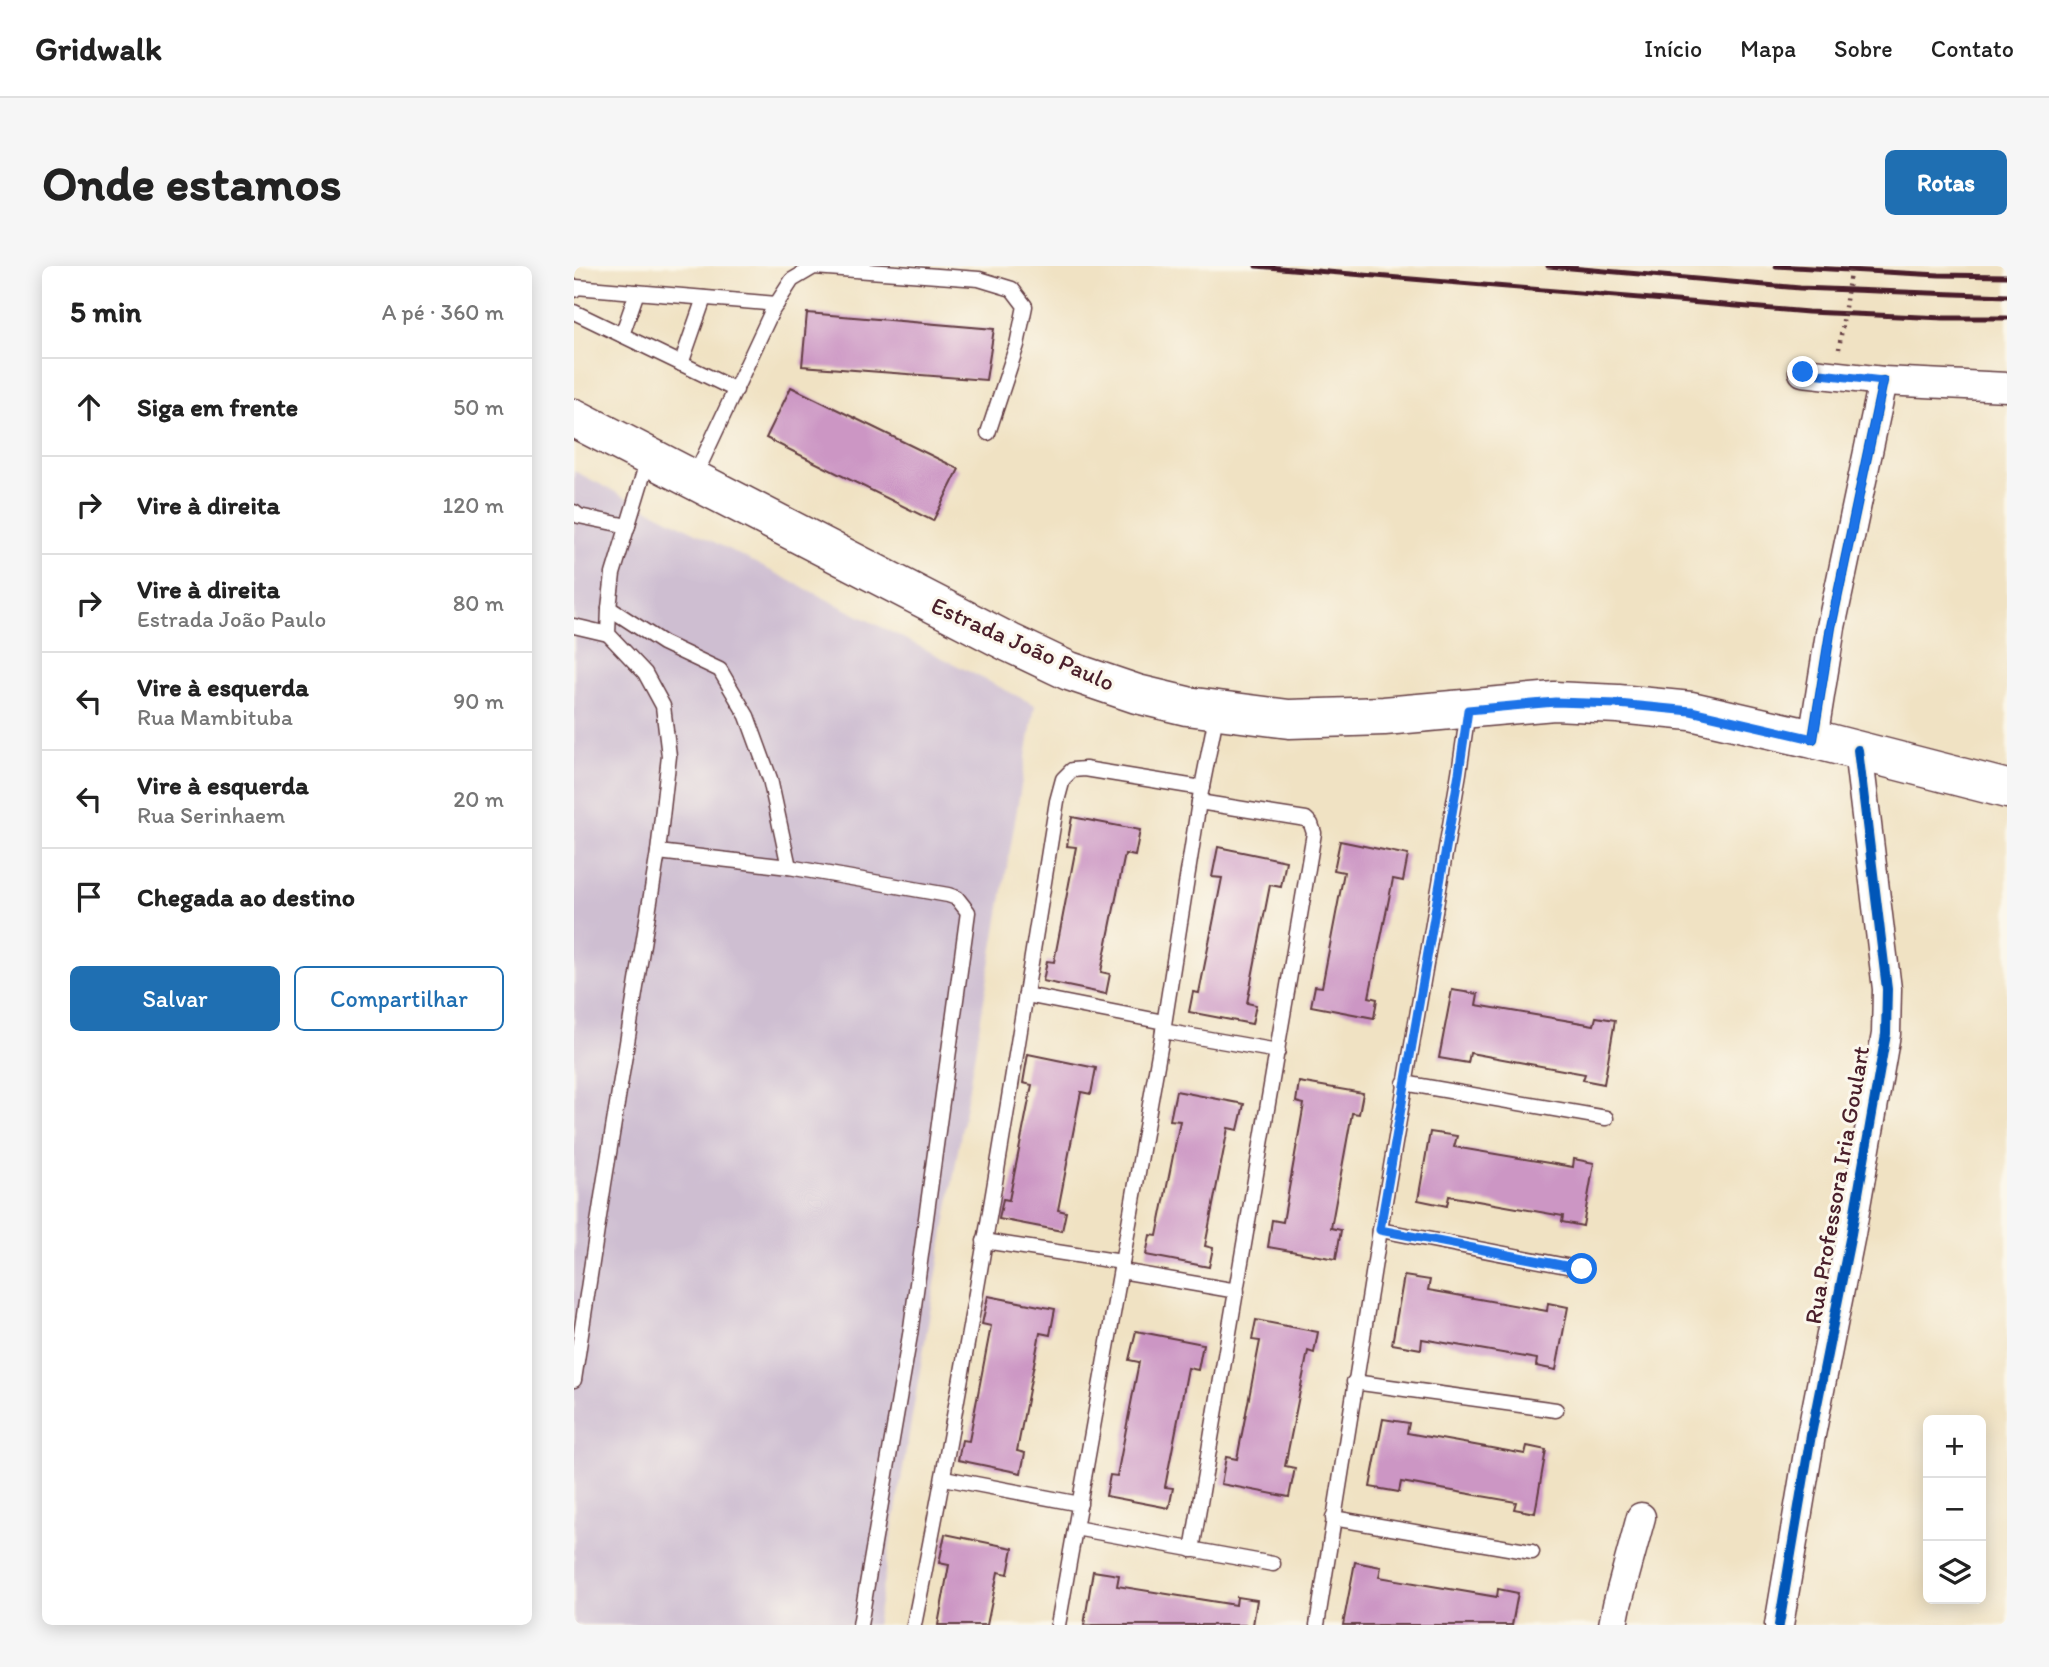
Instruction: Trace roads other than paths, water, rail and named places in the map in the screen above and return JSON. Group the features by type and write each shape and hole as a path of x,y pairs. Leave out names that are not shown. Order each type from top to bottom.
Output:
{"main road":[{"name":"Estrada João Paulo","path":"574,418 1010,643 1069,671 1136,694 1187,706 1289,719 1357,718 1555,702 1618,704 1691,711 1858,750 2007,789"}],"street":[{"path":"1803,372 1883,381 2007,387"},
{"path":"1813,739 1831,627 1883,381"},
{"name":"Rua Professora Iria Goulart","path":"1779,1625 1811,1435 1851,1234 1886,1034 1885,978 1858,750"},
{"path":"1614,1625 1641,1517"}],"lane":[{"path":"693,481 772,311 792,280 814,267 979,279 1012,289 1025,306 1017,345 988,433"},
{"path":"574,290 576,287 777,304"},
{"path":"622,335 637,292"},
{"path":"681,364 704,298"},
{"path":"574,312 736,390"},
{"path":"608,634 608,608 613,574 649,458"},
{"path":"576,516 628,526"},
{"path":"608,608 663,643 720,670 747,716 770,779 789,867"},
{"path":"574,626 608,634 645,673 663,706 669,756 658,852 574,1380"},
{"path":"1058,1625 1164,1026 1200,795 1218,710"},
{"path":"1317,1625 1354,1382 1468,710"},
{"path":"914,1625 944,1478 1057,801 1063,779 1072,770 1085,769 1306,819 1314,832 1192,1550"},
{"path":"658,852 789,867 948,895 957,898 968,912 910,1335 860,1625"},
{"path":"1026,995 1278,1051"},
{"path":"1405,1083 1606,1118"},
{"path":"1380,1230 1582,1269"},
{"path":"984,1241 1237,1291"},
{"path":"1354,1382 1556,1410"},
{"path":"944,1478 1080,1504"},
{"path":"1334,1518 1532,1552"},
{"path":"1075,1528 1273,1564"}],"railway":[{"path":"1256,266 1808,312 2007,318"},
{"path":"1548,266 1800,288 2007,296"},
{"path":"1776,266 2007,276"}]}
